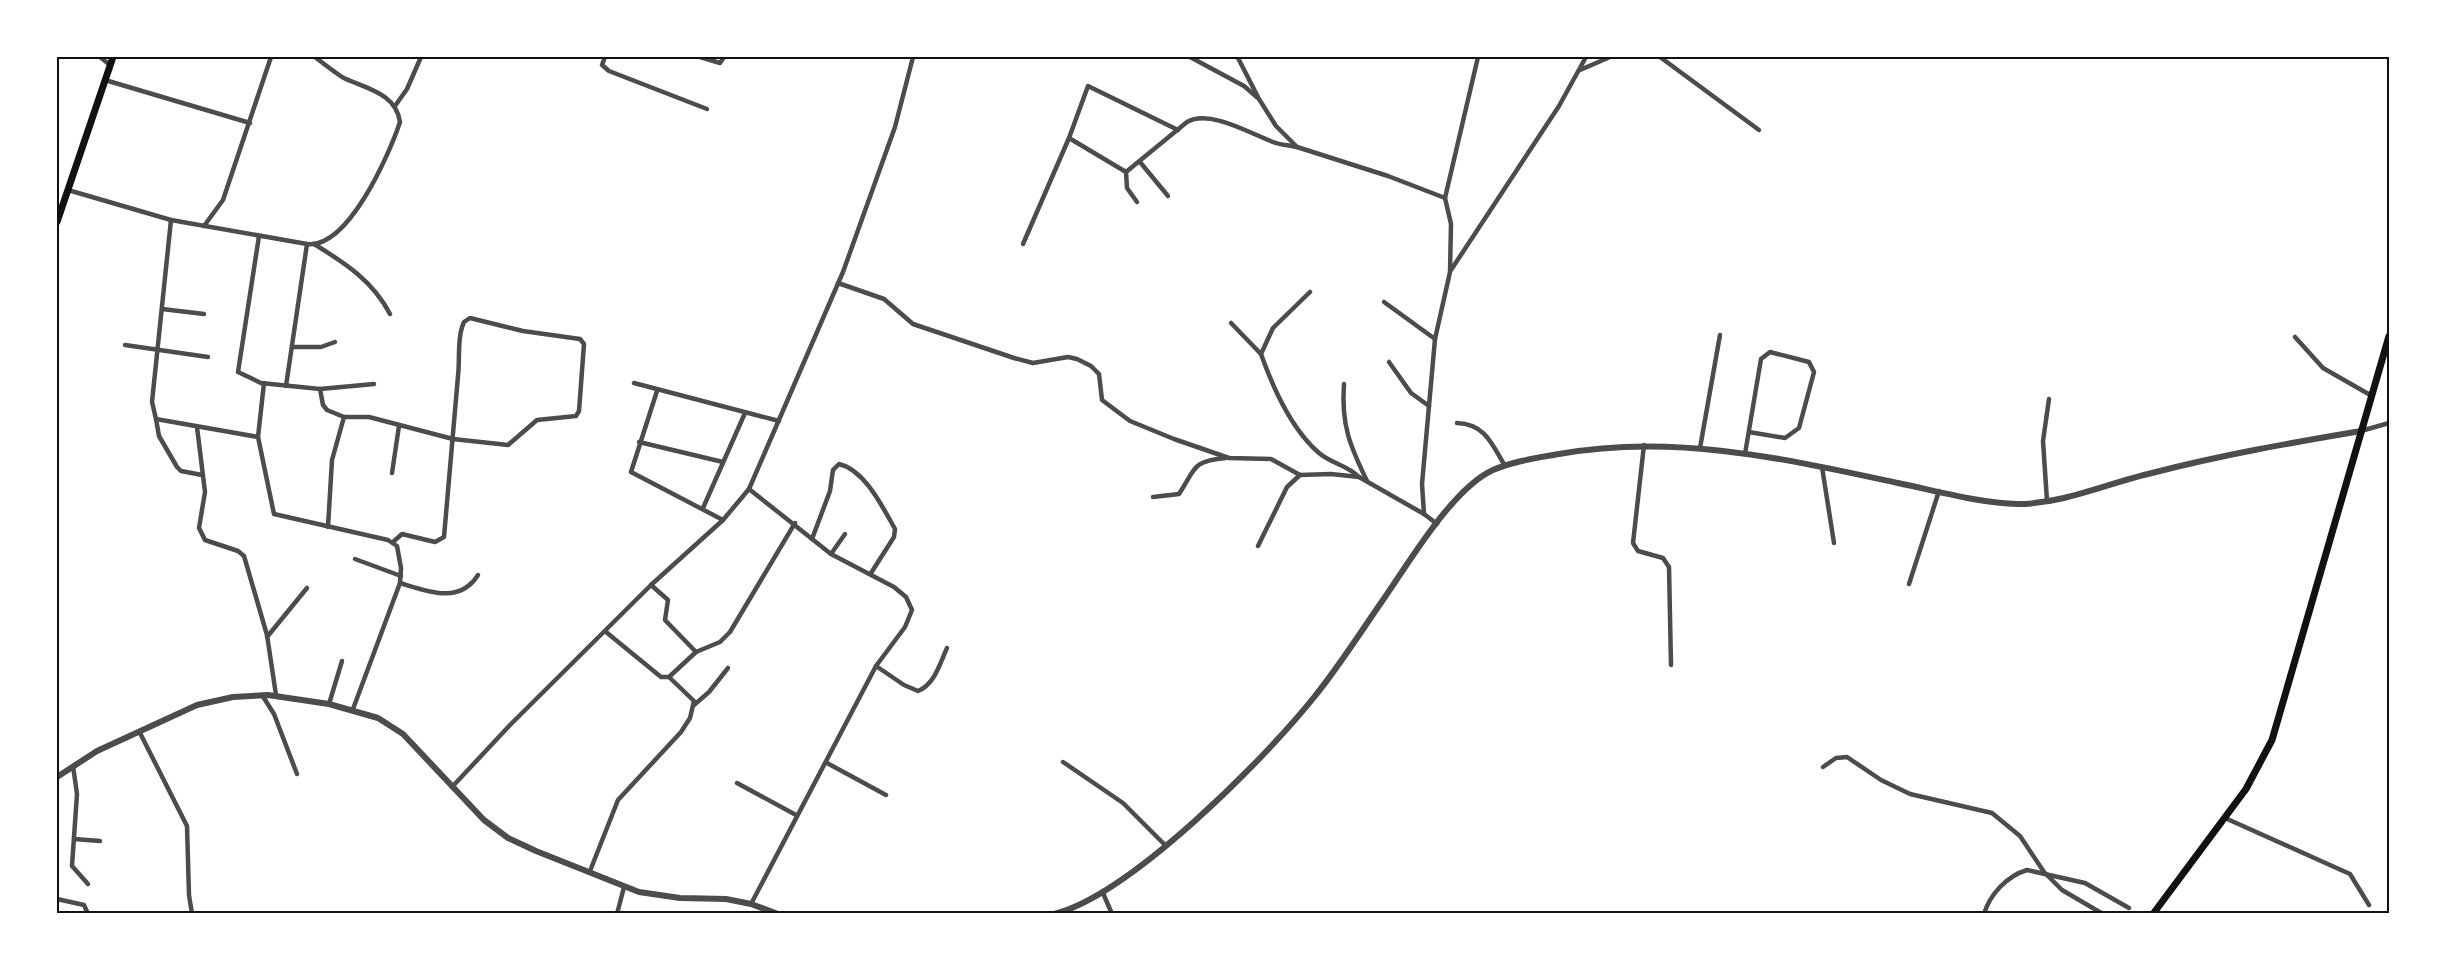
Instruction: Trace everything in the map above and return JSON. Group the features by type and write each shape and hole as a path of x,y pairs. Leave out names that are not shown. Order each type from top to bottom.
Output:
{"main road":[{"path":"57,222 111,61"},
{"path":"2153,914 2225,818 2260,765 2283,712 2389,336"}],"street":[{"path":"100,57 111,61"},
{"path":"203,226 223,200 271,57"},
{"path":"314,244 336,235 361,203 400,122 395,106 367,86 340,76 315,57"},
{"path":"395,106 407,89 421,57"},
{"path":"605,57 602,65 609,71 707,109"},
{"path":"700,57 716,64 720,63 724,57"},
{"path":"452,787 510,725 651,585 723,519 748,489 838,283 895,127 913,57"},
{"path":"1190,57 1234,80 1259,99"},
{"path":"1424,514 1422,484 1435,339 1450,272 1451,224 1445,198 1478,57"},
{"path":"1450,272 1580,70 1586,57"},
{"path":"1580,70 1610,57"},
{"path":"1660,57 1759,130"},
{"path":"1238,58 1276,126 1297,147"},
{"path":"105,80 250,123"},
{"path":"1023,244 1069,138 1088,86 1178,130"},
{"path":"1126,172 1187,122 1199,117 1251,131 1275,143 1297,147 1388,176 1445,198"},
{"path":"1069,138 1126,172"},
{"path":"1140,162 1168,196"},
{"path":"1126,172 1127,189 1137,202"},
{"path":"68,190 171,220 314,244 352,267 382,300 390,314"},
{"path":"171,220 152,402 159,436 177,467 181,471 202,475"},
{"path":"259,236 237,368 241,375 264,383 286,387 320,389 374,384"},
{"path":"286,387 307,243"},
{"path":"838,283 884,299 913,324 1014,358 1033,363 1068,357 1077,359 1094,368 1102,381 1102,400 1130,421 1229,458"},
{"path":"1261,354 1273,328 1310,292"},
{"path":"1384,302 1435,339"},
{"path":"162,309 204,314"},
{"path":"320,389 327,410 344,417 369,417 453,439 504,447 516,440 540,418 568,419 576,416 585,349 582,341 470,318 464,321 453,439 443,540 435,542 402,534 393,542"},
{"path":"1231,323 1261,354 1273,387 1310,445 1324,457 1345,466 1368,484 1424,514 1437,524"},
{"path":"1700,448 1720,335"},
{"path":"2295,337 2323,368 2372,396"},
{"path":"292,347 321,347 335,342"},
{"path":"125,345 208,357"},
{"path":"1745,454 1761,359 1770,352 1809,362 1814,372 1798,428 1785,438 1749,432"},
{"path":"1389,362 1411,393 1429,406"},
{"path":"264,383 258,437 274,514 393,542 399,553 400,583 353,709"},
{"path":"634,383 657,391 779,421"},
{"path":"1344,384 1342,413 1345,432 1368,484"},
{"path":"657,391 631,472 723,519"},
{"path":"2047,501 2043,441 2049,399"},
{"path":"703,508 745,413"},
{"path":"328,527 332,460 344,417"},
{"path":"156,419 258,437"},
{"path":"1457,423 1467,424 1483,431 1505,466"},
{"path":"1054,914 1075,909 1103,893 1165,845 1218,798 1315,696 1437,524 1477,480 1505,466 1591,448 1644,444 1700,448 1822,467 2017,504 2047,501 2256,448 2361,431 2389,423"},
{"path":"392,473 399,426"},
{"path":"197,427 205,492 199,528 205,540 238,551 244,556 267,638 276,695"},
{"path":"639,442 723,462"},
{"path":"1644,444 1632,537 1638,551 1663,558 1669,567 1671,665"},
{"path":"1153,497 1179,494 1187,477 1201,462 1229,458 1271,459 1300,475 1331,474 1359,477"},
{"path":"812,539 830,491 834,470 839,464 846,466 862,481 896,529 894,537 871,573"},
{"path":"1822,467 1834,543"},
{"path":"1258,546 1287,487 1300,475"},
{"path":"748,489 795,523 831,554 871,573 906,597 912,610 905,627 876,666 826,763 795,815 750,904"},
{"path":"1909,584 1940,491"},
{"path":"669,677 696,652 720,642 730,632 795,523"},
{"path":"831,554 845,534"},
{"path":"355,559 401,576"},
{"path":"400,583 442,595 466,588 478,575"},
{"path":"651,585 668,600 665,620 696,652"},
{"path":"267,638 307,588"},
{"path":"606,632 661,677 669,677 691,696 694,705"},
{"path":"876,666 911,689 918,691 932,680 947,648"},
{"path":"329,704 342,662"},
{"path":"590,871 618,800 681,732 694,705 709,692 728,668"},
{"path":"262,695 274,714 297,774"},
{"path":"57,777 139,731 197,705 262,695 276,695 329,704 378,718 403,734 484,820 508,838 624,887 680,898 726,899 750,904 778,914"},
{"path":"139,731 187,826 189,895 192,914"},
{"path":"1823,767 1836,758 1847,757 1881,780 1910,794 1992,813 2020,836 2044,872 2062,890 2103,914"},
{"path":"1063,762 1123,802 1165,845"},
{"path":"826,763 886,795"},
{"path":"73,766 77,794 72,866 88,884"},
{"path":"737,783 795,815"},
{"path":"2225,818 2350,873 2359,884 2369,904"},
{"path":"74,839 100,841"},
{"path":"1984,914 1992,896 2014,876 2027,870 2085,883 2129,908"},
{"path":"617,914 624,887"},
{"path":"1103,893 1112,914"},
{"path":"57,899 84,905 88,914"}]}
